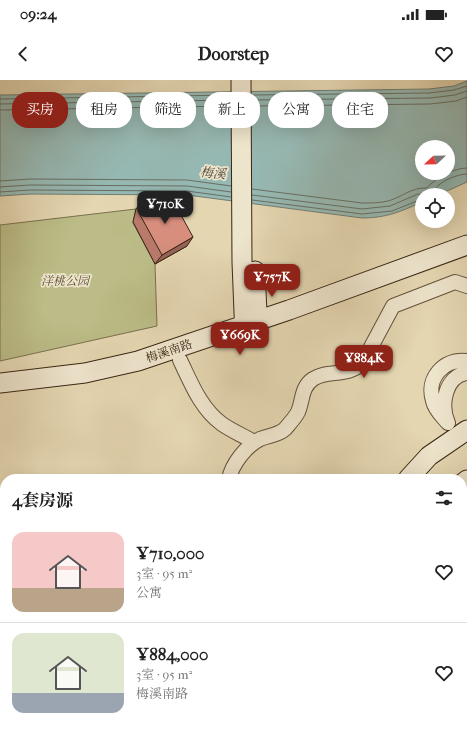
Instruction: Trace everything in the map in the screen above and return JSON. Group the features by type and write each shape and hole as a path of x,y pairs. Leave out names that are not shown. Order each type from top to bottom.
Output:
{"main road":[{"path":"241,80 251,330"},
{"path":"249,263 254,80"},
{"name":"梅溪南路","path":"0,395 94,384 125,377 180,360 251,330 467,245"},
{"name":"梅溪南路","path":"0,383 85,373 121,366 251,330 467,259"},
{"path":"413,474 457,429"}],"street":[{"path":"231,474 234,464 254,442 262,438 278,434 284,429 298,412 300,398 310,380 318,376 350,371 357,368 363,362 393,306 455,282 467,286"},
{"path":"180,360 197,395 221,424 254,442"},
{"path":"457,429 436,409 432,400 435,375 440,367 452,363 467,361"},
{"path":"457,429 444,412 447,390 452,381 460,374 467,373"}],"green space":[{"name":"洋桃公园","path":"136,209 133,223 155,264 157,326 0,361 0,225"}],"water":[{"name":"梅溪","path":"467,81 467,182 454,188 415,188 415,205 386,216 362,218 187,195 30,194 0,196 0,95 12,95 12,128 68,128 68,94 76,94 76,128 132,128 132,93 140,93 140,128 196,128 196,92 204,92 204,128 260,128 260,92 214,92 429,89 454,86"}],"building":[{"path":"143,200 176,206 193,237 162,255 139,213"}]}
